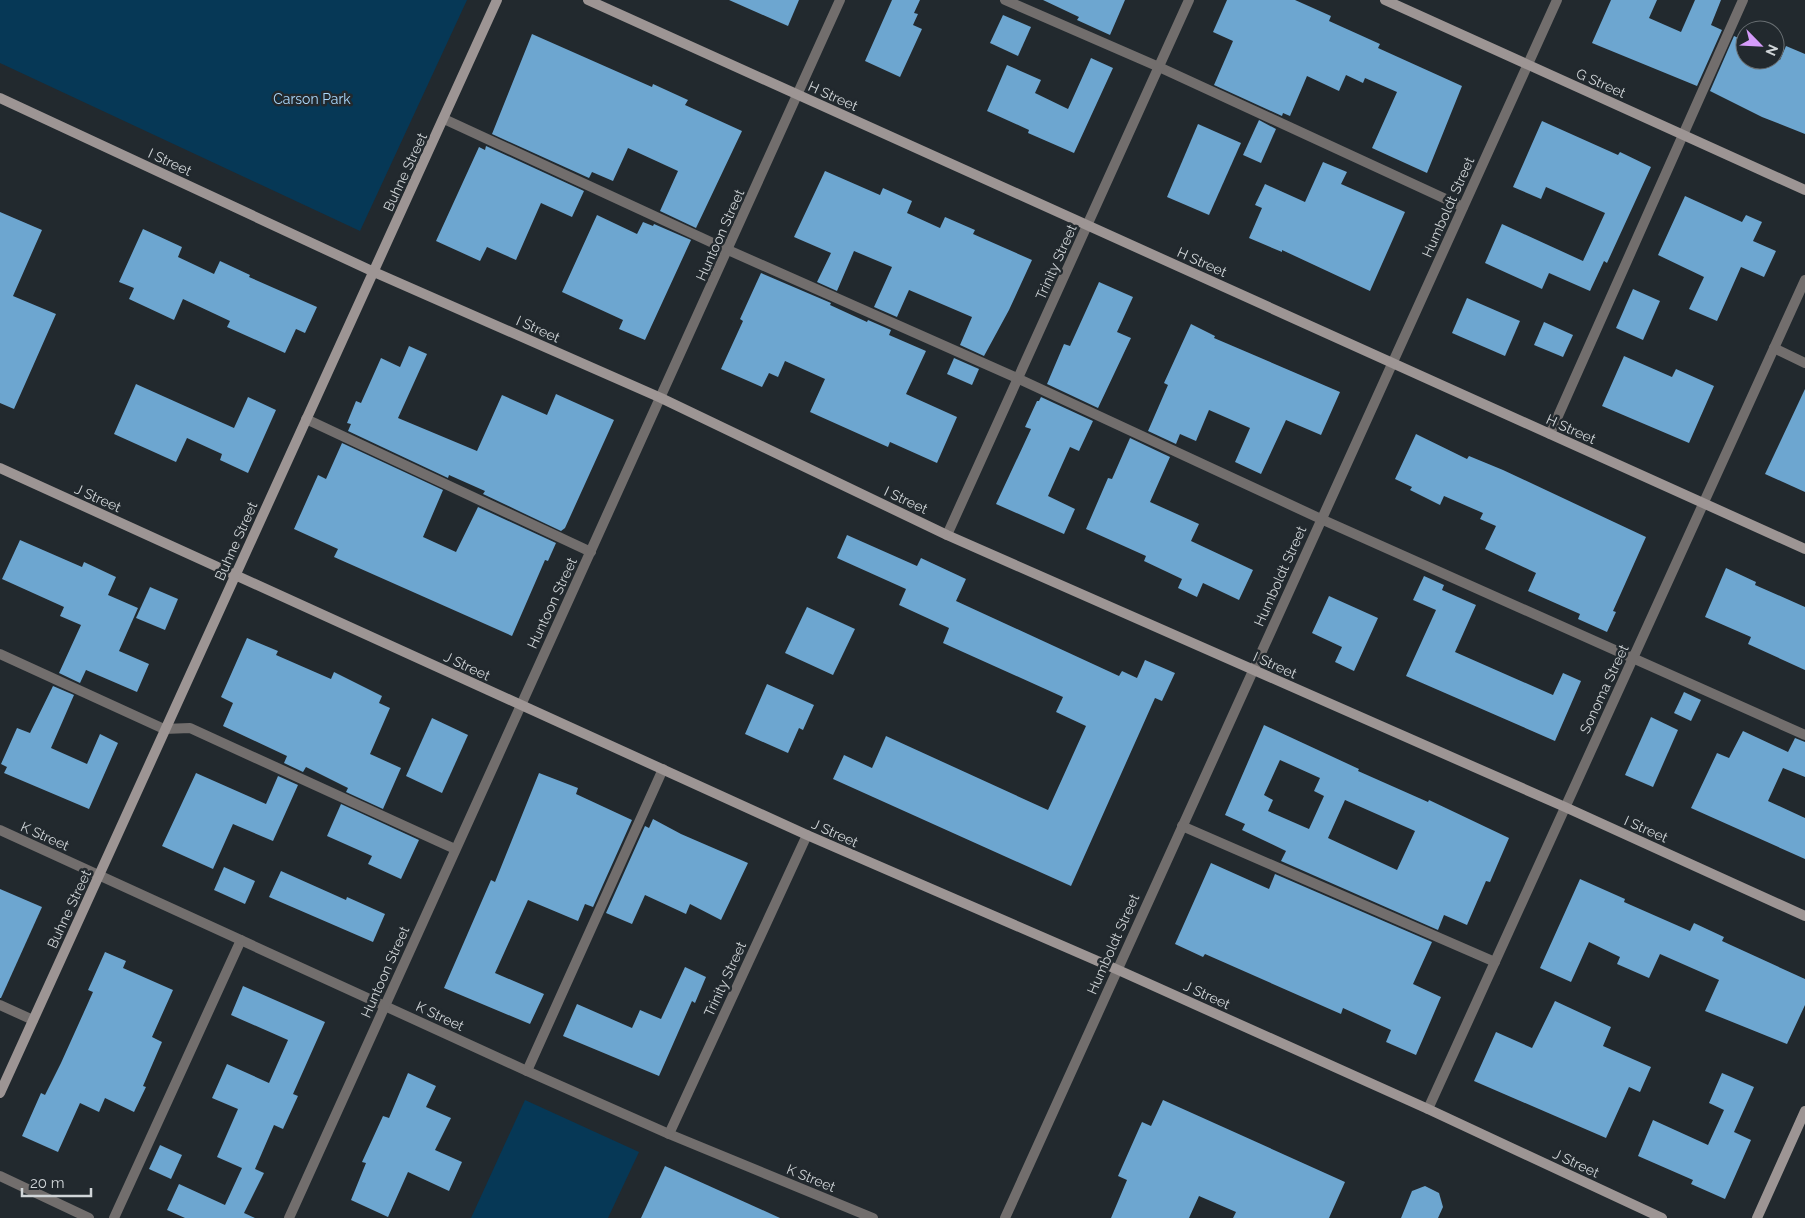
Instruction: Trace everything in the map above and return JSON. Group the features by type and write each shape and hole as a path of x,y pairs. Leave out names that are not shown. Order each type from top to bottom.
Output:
{"street":[{"name":"Buhne Street","path":"0,1092 497,0"},
{"name":"H Street","path":"588,0 1805,550"},
{"name":"Huntoon Street","path":"289,1218 840,0"},
{"path":"1005,0 1159,67 1463,208"},
{"name":"Trinity Street","path":"947,534 1190,0"},
{"name":"G Street","path":"1385,0 1805,190"},
{"name":"Humboldt Street","path":"1005,1218 1116,969 1557,0"},
{"path":"1550,434 1743,0"},
{"name":"I Street","path":"0,98 374,272 661,398 947,534 1566,807 1805,916"},
{"path":"444,119 728,250 1019,378 1321,519 1805,735"},
{"name":"Sonoma Street","path":"1428,1109 1805,280"},
{"path":"1774,348 1805,363"},
{"path":"306,419 591,552"},
{"name":"J Street","path":"0,468 806,835 1116,969 1428,1109 1662,1218"},
{"path":"0,654 164,729 190,728 455,849"},
{"path":"527,1071 663,769"},
{"path":"1182,826 1495,962"},
{"name":"K Street","path":"0,830 527,1071 669,1134 873,1218"},
{"name":"Trinity Street","path":"669,1134 806,835"},
{"path":"114,1218 241,940"},
{"path":"0,1005 33,1020"},
{"path":"1757,1218 1805,1111"},
{"path":"0,1176 89,1218"}],"green space":[{"name":"Carson Park","path":"0,0 467,0 360,231 0,63"},
{"path":"525,1100 639,1152 608,1218 471,1218"}],"building":[{"path":"729,0 799,0 788,26"},
{"path":"892,0 920,0 914,13 918,14 913,25 922,29 900,77 865,61"},
{"path":"1043,0 1125,0 1110,35 1077,20 1079,17"},
{"path":"1227,0 1295,0 1331,16 1329,21 1380,44 1378,48 1462,86 1427,173 1372,148 1397,92 1365,78 1363,83 1346,75 1339,91 1307,76 1290,116 1283,113 1282,116 1214,85 1233,41 1213,32"},
{"path":"1611,0 1657,0 1649,18 1681,32 1695,0 1721,0 1711,25 1722,30 1697,86 1592,43"},
{"path":"1003,15 1031,27 1018,56 990,43"},
{"path":"532,34 652,87 653,84 688,100 685,105 742,131 696,228 660,211 678,171 628,148 613,181 592,172 589,178 492,134"},
{"path":"1734,36 1735,70 1785,70 1786,46 1805,54 1805,134 1762,117 1710,91"},
{"path":"1091,58 1113,68 1074,153 1028,133 1029,130 987,111 1007,65 1041,80 1035,93 1068,109"},
{"path":"1259,120 1276,129 1261,163 1243,155"},
{"path":"1542,121 1618,155 1620,152 1651,167 1607,263 1604,261 1590,291 1549,273 1542,289 1485,263 1502,224 1583,261 1605,213 1546,187 1541,199 1513,187"},
{"path":"1198,124 1241,143 1209,215 1167,197"},
{"path":"486,146 584,191 572,217 541,203 516,260 487,247 480,261 436,241 479,147 485,150"},
{"path":"1323,162 1347,172 1341,184 1405,212 1370,291 1282,250 1282,252 1249,238 1262,208 1255,205 1265,184 1305,202"},
{"path":"825,171 880,195 883,188 912,201 907,213 940,228 945,217 975,230 973,234 1032,260 1009,310 984,356 960,345 972,317 909,290 897,317 874,307 892,267 854,251 837,291 817,282 831,253 794,237"},
{"path":"1685,196 1742,222 1746,215 1762,222 1753,241 1776,251 1764,277 1741,267 1717,321 1689,309 1704,277 1658,255"},
{"path":"0,212 42,230 13,296 56,314 14,409 0,403"},
{"path":"597,215 637,234 643,222 653,226 654,224 691,240 645,340 619,329 623,320 562,292"},
{"path":"143,229 182,247 178,257 214,274 220,261 250,275 249,277 317,307 305,333 296,329 285,353 227,327 230,321 183,299 174,320 129,299 134,288 119,282"},
{"path":"761,273 831,303 830,305 867,322 868,320 891,330 889,335 926,351 906,394 957,417 937,463 890,442 888,447 810,412 825,379 785,361 778,377 769,373 762,387 721,369 743,321 740,319"},
{"path":"1099,282 1133,297 1117,332 1131,338 1098,408 1047,384 1064,344 1070,346"},
{"path":"1633,289 1660,301 1643,340 1616,328"},
{"path":"1467,298 1520,321 1505,356 1452,333"},
{"path":"1544,322 1573,335 1563,357 1534,345"},
{"path":"1191,324 1215,336 1214,338 1340,392 1321,435 1286,420 1261,474 1235,462 1250,428 1209,410 1196,441 1180,434 1176,444 1148,431 1168,385 1164,383"},
{"path":"409,346 427,354 398,418 477,451 502,395 547,415 556,394 614,420 565,528 561,531 483,494 485,491 449,475 448,478 348,431 351,424 347,423 356,401 361,403 381,358 400,367"},
{"path":"1624,356 1672,377 1676,369 1714,386 1689,443 1602,406"},
{"path":"954,358 979,369 972,385 947,374"},
{"path":"136,384 234,428 248,397 276,410 248,473 220,460 222,454 187,438 176,462 114,434"},
{"path":"1805,389 1805,492 1765,474"},
{"path":"1041,397 1093,421 1079,451 1070,447 1048,496 1075,509 1064,534 996,504 1031,429 1025,427 1037,401"},
{"path":"1416,434 1467,459 1469,456 1503,470 1646,537 1613,611 1616,612 1607,632 1578,619 1580,614 1528,591 1536,573 1485,549 1496,526 1480,519 1483,513 1444,496 1440,505 1410,490 1412,487 1395,479"},
{"path":"1130,438 1170,457 1150,502 1199,524 1191,541 1253,570 1239,600 1203,583 1197,597 1178,588 1182,579 1144,561 1146,556 1086,529 1108,478 1112,479"},
{"path":"342,443 443,490 423,537 456,552 478,507 556,543 548,561 545,560 512,636 334,557 338,549 294,529 318,475 326,479"},
{"path":"847,535 917,566 921,558 966,579 956,601 1119,676 1122,671 1137,678 1145,660 1175,673 1162,701 1155,698 1071,886 833,779 844,755 872,768 886,736 1048,810 1086,726 1056,712 1063,697 943,643 949,628 899,605 906,589 837,558"},
{"path":"20,540 82,567 84,562 116,577 108,595 138,608 119,651 149,664 137,692 86,670 80,683 59,673 81,625 60,616 64,607 2,579"},
{"path":"1726,568 1756,582 1755,585 1805,607 1805,670 1748,644 1751,637 1705,617"},
{"path":"1424,576 1444,585 1442,590 1476,605 1455,652 1553,695 1563,673 1581,681 1555,741 1406,676 1436,610 1413,600"},
{"path":"150,587 178,599 165,630 136,618"},
{"path":"1329,596 1378,618 1354,671 1335,662 1342,647 1312,633"},
{"path":"807,607 855,629 833,675 785,653"},
{"path":"247,638 278,651 276,655 331,679 334,672 382,696 379,703 390,708 370,754 401,768 383,809 346,792 348,788 306,767 303,772 284,763 287,756 223,726 233,703 221,697"},
{"path":"767,684 814,705 803,730 799,728 788,753 745,734"},
{"path":"53,686 74,695 51,748 87,764 100,734 118,743 89,809 4,773 7,767 1,764 17,728 30,733"},
{"path":"1684,692 1701,700 1691,721 1674,713"},
{"path":"1651,717 1678,730 1653,787 1625,775"},
{"path":"432,718 468,735 442,793 406,776"},
{"path":"1264,725 1359,769 1358,771 1428,802 1429,800 1509,838 1490,882 1486,881 1467,925 1444,915 1438,930 1281,861 1286,851 1242,830 1245,824 1225,815","holes":["1280,760 1320,778 1314,791 1324,796 1309,829 1268,811 1273,800 1264,795","1345,800 1415,831 1397,870 1328,838"]},
{"path":"1743,731 1788,752 1795,738 1805,742 1805,777 1783,768 1768,801 1805,818 1805,859 1691,808 1717,753 1729,758"},
{"path":"196,773 266,804 278,776 298,785 273,841 233,824 213,869 162,846"},
{"path":"539,773 578,788 576,794 632,820 593,907 585,904 578,921 528,900 495,973 544,994 530,1024 444,988 491,880 495,882"},
{"path":"341,804 419,840 401,879 368,864 372,856 327,836"},
{"path":"653,819 681,834 748,863 721,920 690,904 686,914 645,895 632,924 606,913 645,826 649,828"},
{"path":"1211,863 1269,889 1275,874 1432,942 1413,984 1441,997 1416,1055 1386,1042 1391,1030 1343,1008 1341,1014 1205,954 1203,957 1175,944"},
{"path":"224,867 255,881 245,904 214,890"},
{"path":"281,871 346,900 347,897 385,914 373,942 269,897"},
{"path":"1580,879 1625,899 1624,902 1690,931 1694,923 1724,937 1722,941 1805,979 1805,1005 1787,1044 1705,1011 1719,980 1660,954 1649,978 1617,964 1620,957 1589,942 1571,982 1540,968"},
{"path":"0,889 42,907 1,998 0,998"},
{"path":"105,952 126,961 123,968 173,990 152,1037 162,1042 143,1086 146,1087 134,1112 105,1098 99,1112 80,1103 58,1152 22,1136 41,1093 45,1095 61,1063 93,992 88,990"},
{"path":"685,967 706,977 695,1003 692,1001 659,1076 563,1036 577,1004 632,1028 640,1010 661,1019"},
{"path":"243,986 325,1022 293,1094 298,1096 283,1129 274,1125 255,1169 264,1173 244,1213 255,1218 185,1218 167,1210 179,1184 225,1205 242,1168 217,1157 238,1109 212,1098 227,1064 269,1083 288,1040 231,1015"},
{"path":"1555,1001 1611,1027 1603,1046 1651,1067 1640,1092 1629,1087 1606,1138 1474,1081 1496,1032 1532,1048"},
{"path":"408,1073 436,1086 426,1107 451,1118 435,1150 462,1162 449,1191 408,1172 388,1217 351,1200 366,1163 362,1162 383,1116 389,1118"},
{"path":"1722,1073 1754,1087 1734,1132 1751,1140 1725,1199 1691,1184 1693,1180 1638,1156 1653,1120 1708,1145 1724,1110 1709,1103"},
{"path":"1163,1100 1345,1182 1329,1218 1233,1218 1236,1212 1199,1196 1189,1218 1111,1218 1127,1180 1118,1176 1142,1122 1151,1126"},
{"path":"160,1145 182,1155 171,1179 149,1169"},
{"path":"665,1166 780,1218 641,1218"},
{"path":"1425,1186 1439,1193 1443,1207 1438,1218 1401,1218 1412,1191"}]}
